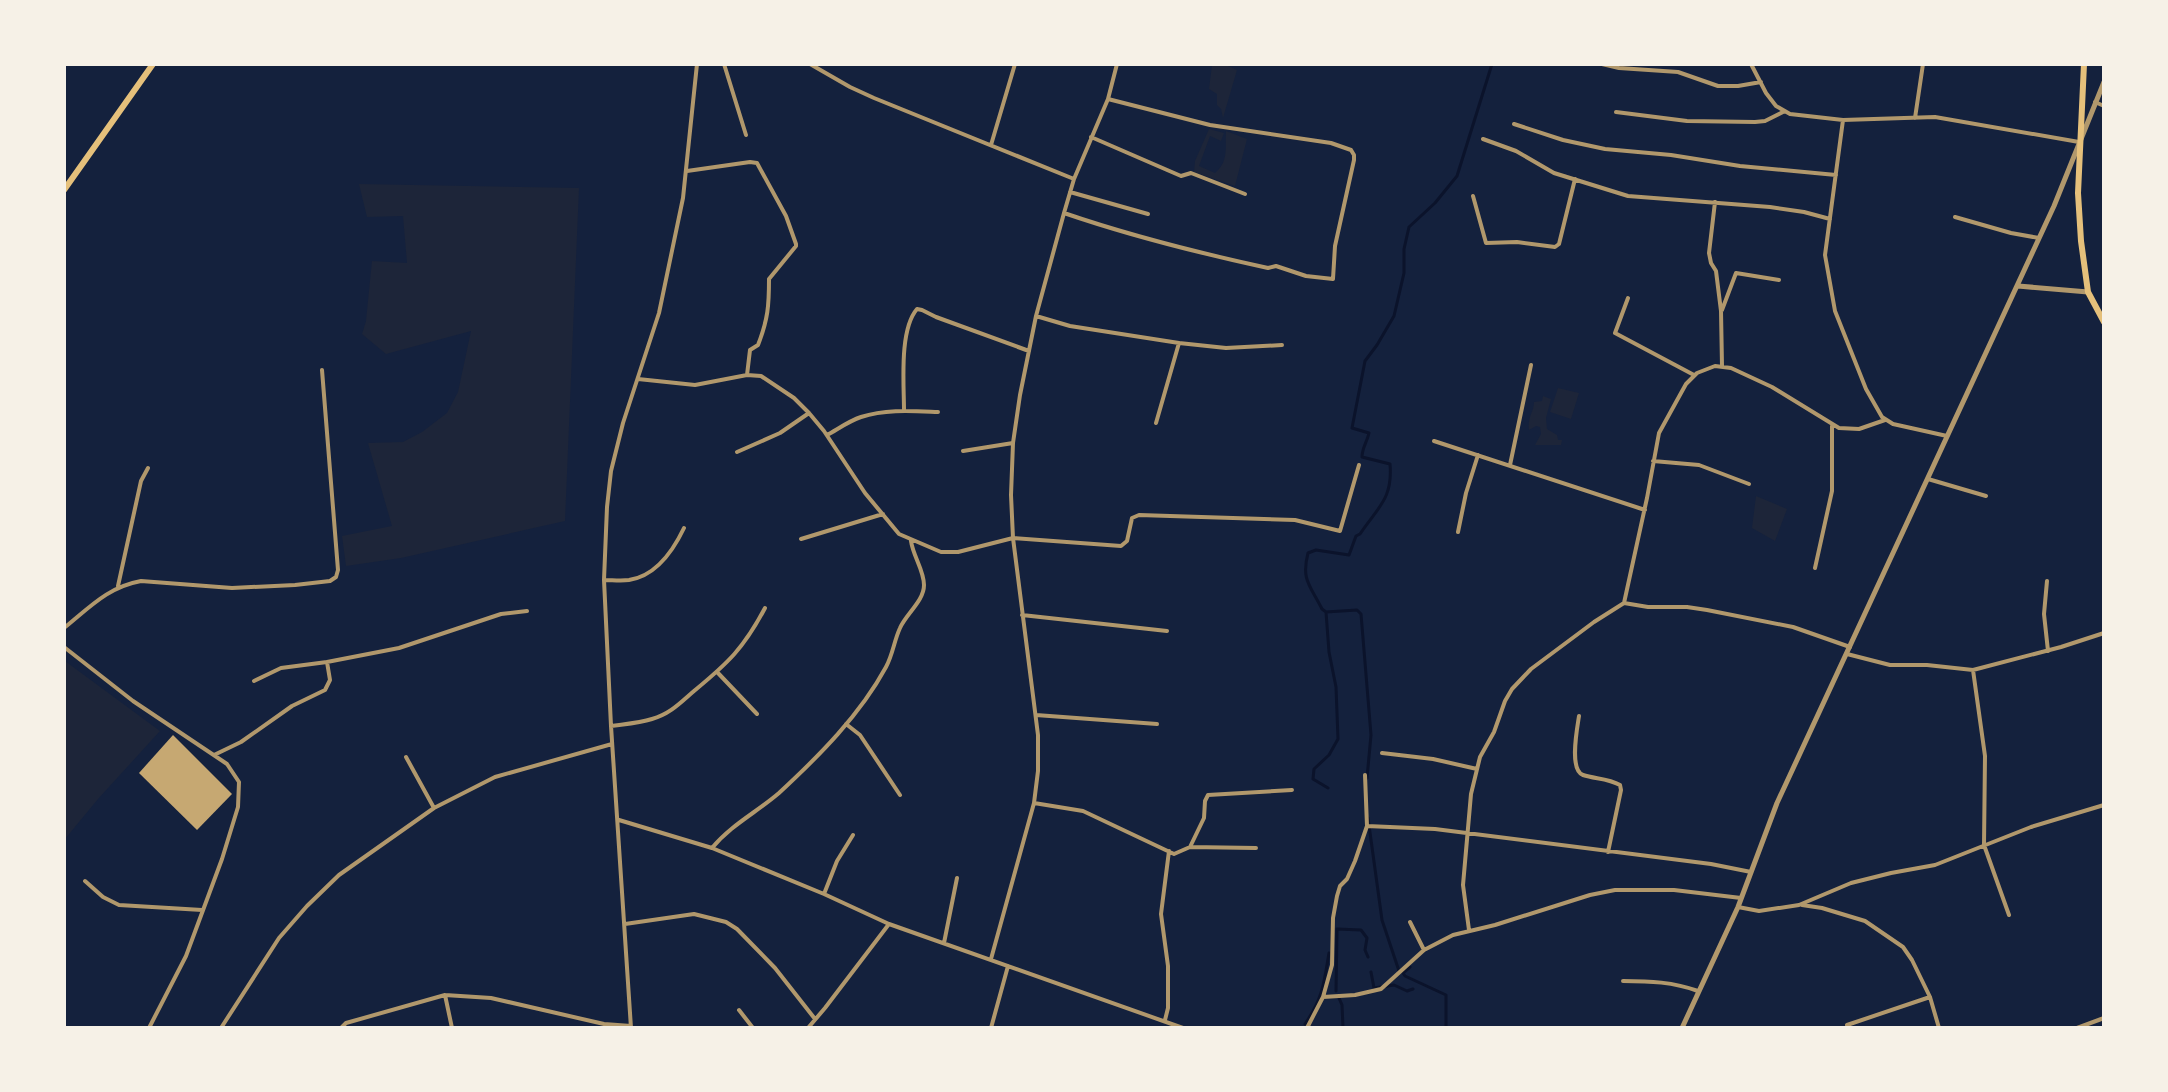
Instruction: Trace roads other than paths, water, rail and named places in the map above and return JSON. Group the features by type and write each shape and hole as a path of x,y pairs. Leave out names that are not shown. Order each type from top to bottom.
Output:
{"main road":[{"path":"64,190 153,64"},
{"path":"2084,64 2079,210 2082,260 2088,292 2103,322"}],"street":[{"path":"341,1028 346,1023 445,995 491,998 631,1027 611,726 604,580 606,507 611,471 623,423 659,313 683,198 697,64"},
{"path":"724,64 746,135"},
{"path":"810,64 874,98 1074,179"},
{"path":"991,145 1015,64"},
{"path":"991,959 1034,803 1038,760 1036,715 1013,538 1011,483 1013,443 1036,316 1064,213 1074,179 1108,99 1117,64"},
{"path":"1602,64 1619,68 1678,72 1718,86 1738,86 1761,82"},
{"path":"1751,64 1766,93 1783,112 1790,114 1843,120 1935,117 2080,139"},
{"path":"1915,118 1923,64"},
{"path":"1682,1028 1738,907 1777,803 2018,286 2103,82"},
{"path":"1064,213 1120,233 1199,253 1268,268 1276,266 1306,276 1333,279 1335,246 1354,160 1351,150 1331,143 1210,125 1108,99"},
{"path":"2095,102 2103,106"},
{"path":"1616,112 1687,121 1755,122 1765,121 1783,112"},
{"path":"1843,120 1825,255 1835,311 1866,389 1885,420"},
{"path":"1514,124 1563,140 1605,149 1836,175"},
{"path":"1091,137 1181,176 1191,173 1245,194"},
{"path":"1483,139 1516,151 1554,172 1628,196 1786,209 1830,219"},
{"path":"687,171 750,162 757,164 786,216 796,244 769,279 770,303 765,326 758,345 750,350 747,375"},
{"path":"1473,196 1486,243 1517,242 1555,248 1559,244 1575,179"},
{"path":"1070,192 1148,214"},
{"path":"1715,202 1709,254 1716,271 1721,310 1722,366"},
{"path":"1955,217 2039,238"},
{"path":"1721,310 1736,273 1779,280"},
{"path":"2018,286 2088,292"},
{"path":"1628,298 1615,333 1694,375"},
{"path":"904,410 904,348 912,316 917,309 1029,351"},
{"path":"1036,316 1070,326 1179,343 1226,348 1282,345"},
{"path":"1156,423 1179,343"},
{"path":"1510,465 1531,365"},
{"path":"1624,603 1661,428 1686,384 1694,375 1706,368 1722,366 1731,368 1772,387 1832,426 1859,429 1885,420 1947,436"},
{"path":"64,628 108,592 141,581 232,588 295,585 330,581 336,577 338,570 322,370"},
{"path":"638,379 695,385 747,375 761,376 794,398 809,413 844,464 899,534 946,552 958,552 1013,538 1121,546 1127,541 1132,518 1138,515 1296,520 1340,531 1359,465"},
{"path":"826,435 860,417 888,411 938,412"},
{"path":"737,452 780,433 809,413"},
{"path":"1815,568 1832,491 1832,426"},
{"path":"1434,441 1645,510"},
{"path":"963,451 1013,443"},
{"path":"1458,532 1466,493 1478,455"},
{"path":"1653,461 1699,465 1749,484"},
{"path":"118,587 141,481 148,468"},
{"path":"1927,478 1986,496"},
{"path":"801,539 883,514"},
{"path":"604,580 628,580 654,569 676,545 684,528"},
{"path":"712,848 731,828 785,787 832,741 886,668 899,630 909,612 921,598 924,588 924,579 913,552 911,540"},
{"path":"2048,581 2044,614 2048,651"},
{"path":"1469,930 1463,885 1470,801 1480,757 1494,732 1505,701 1512,689 1531,669 1594,622 1624,603 1648,607 1687,607 1793,627 1850,647"},
{"path":"611,726 652,719 672,711 718,673 747,641 765,608"},
{"path":"254,681 281,668 399,648 501,614 527,611"},
{"path":"1022,615 1167,631"},
{"path":"1847,654 1890,665 1928,665 1973,670 2048,651 2103,633"},
{"path":"64,647 91,670 227,765 239,782 238,807 222,859 186,956 149,1028"},
{"path":"214,755 241,742 292,706 325,690 330,680 327,662"},
{"path":"1973,670 1985,756 1984,845 2009,915"},
{"path":"718,673 757,714"},
{"path":"1036,715 1157,724"},
{"path":"1579,716 1576,769 1580,774 1613,781 1620,785 1621,790 1608,852"},
{"path":"846,724 860,735 900,795"},
{"path":"221,1028 279,938 339,875 434,808 495,777 613,744"},
{"path":"1382,753 1433,759 1477,768"},
{"path":"406,757 434,808"},
{"path":"1307,1028 1323,997 1332,965 1333,918 1337,896 1340,886 1347,879 1355,861 1367,826 1365,775"},
{"path":"1190,847 1204,818 1205,801 1208,795 1292,790"},
{"path":"1034,803 1083,811 1177,854 1190,847 1256,848"},
{"path":"1738,907 1759,911 1799,905 1851,883 1935,866 2031,826 2103,805"},
{"path":"618,820 712,848 824,894 889,924 1184,1028"},
{"path":"1367,826 1436,829 1563,844 1608,852 1711,864 1751,872"},
{"path":"824,894 837,861 853,835"},
{"path":"1165,1020 1168,1008 1168,966 1161,914 1169,851"},
{"path":"944,943 957,878"},
{"path":"85,880 103,897 119,905 202,910"},
{"path":"1323,997 1355,995 1381,989 1424,950 1453,935 1495,925 1606,891 1674,890 1741,898"},
{"path":"1799,905 1822,908 1865,921 1903,947 1930,997 1939,1028"},
{"path":"625,924 694,914 726,922 737,929 775,968 815,1019"},
{"path":"1410,922 1424,950"},
{"path":"808,1028 868,954 889,924"},
{"path":"991,1028 1008,966"},
{"path":"1623,981 1680,984 1698,991"},
{"path":"445,995 452,1028"},
{"path":"1847,1025 1930,997"},
{"path":"739,1010 753,1028"},
{"path":"2077,1028 2103,1018"}],"waterway":[{"path":"1367,778 1371,735 1361,614 1357,610 1326,612 1322,609 1308,582 1306,562 1308,553 1316,550 1349,555 1356,536 1360,534 1387,494 1390,464 1362,457 1369,433 1352,428 1365,361 1394,316 1404,273 1404,249 1409,227 1435,203 1457,176 1492,64"},
{"path":"1326,612 1329,652 1336,687 1338,739 1329,755 1314,769 1313,779 1328,788"},
{"path":"1368,818 1382,920 1399,971"},
{"path":"1336,991 1337,929 1361,930 1367,938 1365,950 1368,957"},
{"path":"1305,1024 1319,998 1329,953"},
{"path":"1410,967 1403,973 1405,976 1446,995 1446,1028"},
{"path":"1371,972 1374,988 1394,985 1407,991 1413,989"},
{"path":"1339,998 1342,1005 1343,1028"}]}
